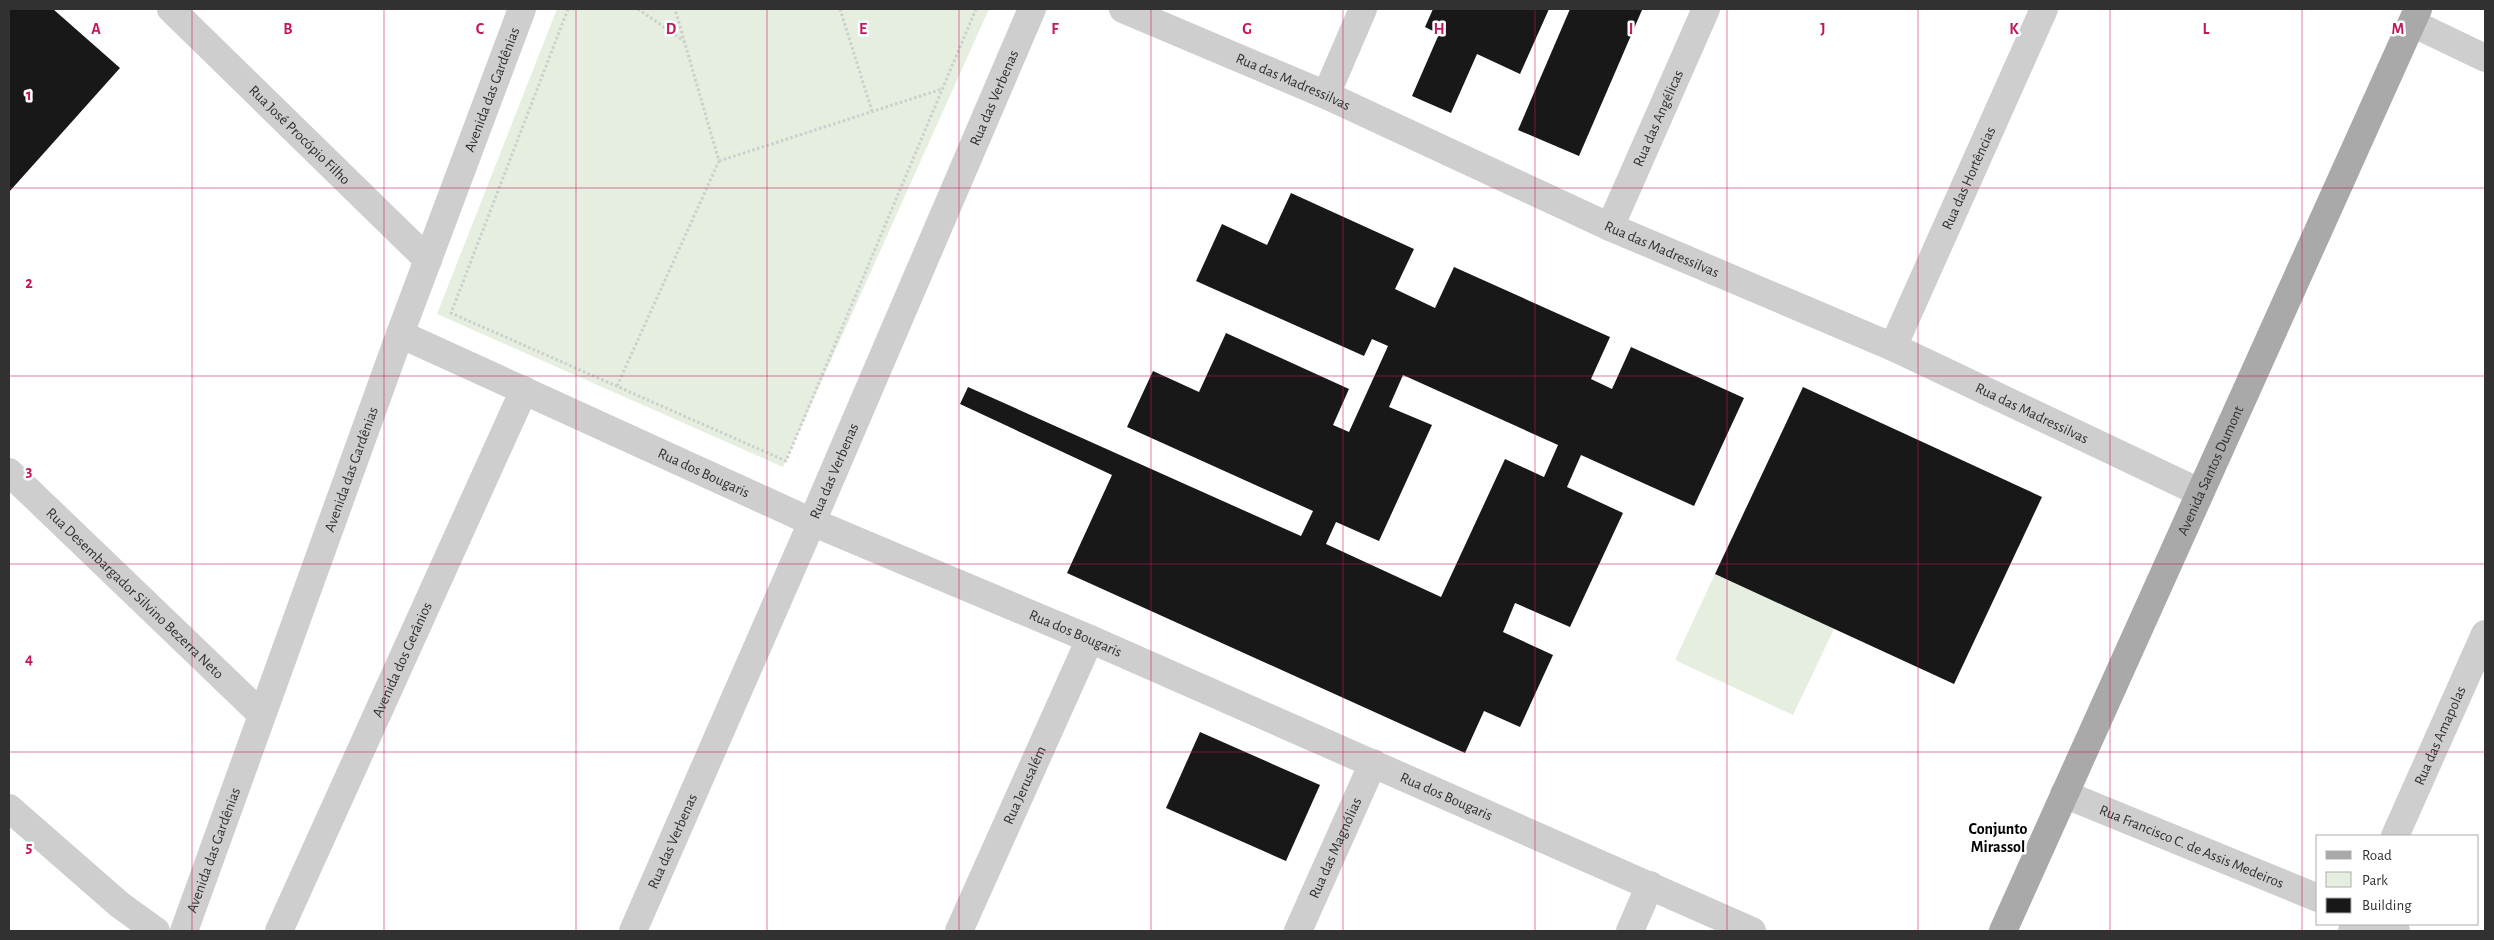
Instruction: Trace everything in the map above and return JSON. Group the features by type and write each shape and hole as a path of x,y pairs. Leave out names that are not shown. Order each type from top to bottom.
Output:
{"main road":[{"name":"Avenida Santos Dumont","path":"2003,931 2199,492 2415,16"}],"street":[{"name":"Rua José Procópio Filho","path":"171,9 428,260"},
{"name":"Avenida das Gardênias","path":"184,931 400,334 522,9"},
{"name":"Rua das Verbenas","path":"633,931 812,522 1032,9"},
{"name":"Rua das Madressilvas","path":"1123,9 1326,95 1610,228 1893,347 2199,492"},
{"path":"1326,95 1363,9"},
{"name":"Rua das Angélicas","path":"1610,228 1706,9"},
{"name":"Rua das Hortências","path":"1893,347 2044,9"},
{"path":"2415,16 2485,58"},
{"name":"Rua dos Bougaris","path":"400,334 812,522 1090,639 1752,931"},
{"name":"Avenida dos Gerânios","path":"279,931 524,390"},
{"name":"Rua Desembargador Silvino Bezerra Neto","path":"9,472 262,714"},
{"name":"Rua das Amapolas","path":"2395,835 2485,634"},
{"name":"Rua Jerusalém","path":"959,931 1090,639"},
{"name":"Rua das Magnólias","path":"1298,931 1373,763"},
{"name":"Rua Francisco C. de Assis Medeiros","path":"2064,794 2316,897"},
{"path":"9,808 120,905 156,931"},
{"path":"1630,931 1650,885"},
{"path":"2381,925 2396,931"}],"path":[{"path":"568,9 451,313 786,461 976,9"},
{"path":"638,9 685,42"},
{"path":"617,386 719,161 676,9"},
{"path":"840,9 872,111"},
{"path":"719,161 942,89"}],"green space":[{"path":"557,9 989,9 783,467 437,314"},
{"path":"1715,574 1834,629 1793,715 1675,660"}],"building":[{"path":"9,9 53,9 120,68 9,192"},
{"path":"1433,9 1549,9 1520,74 1477,54 1451,113 1412,96 1439,34 1425,27"},
{"path":"1570,9 1642,10 1579,156 1518,130"},
{"path":"1291,193 1414,249 1395,289 1435,308 1454,267 1610,337 1591,379 1612,389 1631,347 1744,398 1694,506 1581,455 1567,487 1623,513 1570,627 1515,603 1503,632 1553,655 1520,727 1484,711 1465,753 1067,573 1112,475 960,404 968,387 1301,536 1313,511 1127,427 1153,371 1199,392 1226,333 1349,389 1333,425 1349,432 1388,346 1372,339 1364,356 1196,281 1222,224 1267,245","holes":["1403,375 1558,445 1544,477 1505,459 1441,597 1326,544 1336,522 1379,541 1432,425 1389,407"]},
{"path":"1803,387 2042,497 1954,684 1715,574"},
{"path":"1200,732 1320,785 1286,861 1166,808"}],"district":[{"name":"Conjunto Mirassol","path":"1998,837"}]}
